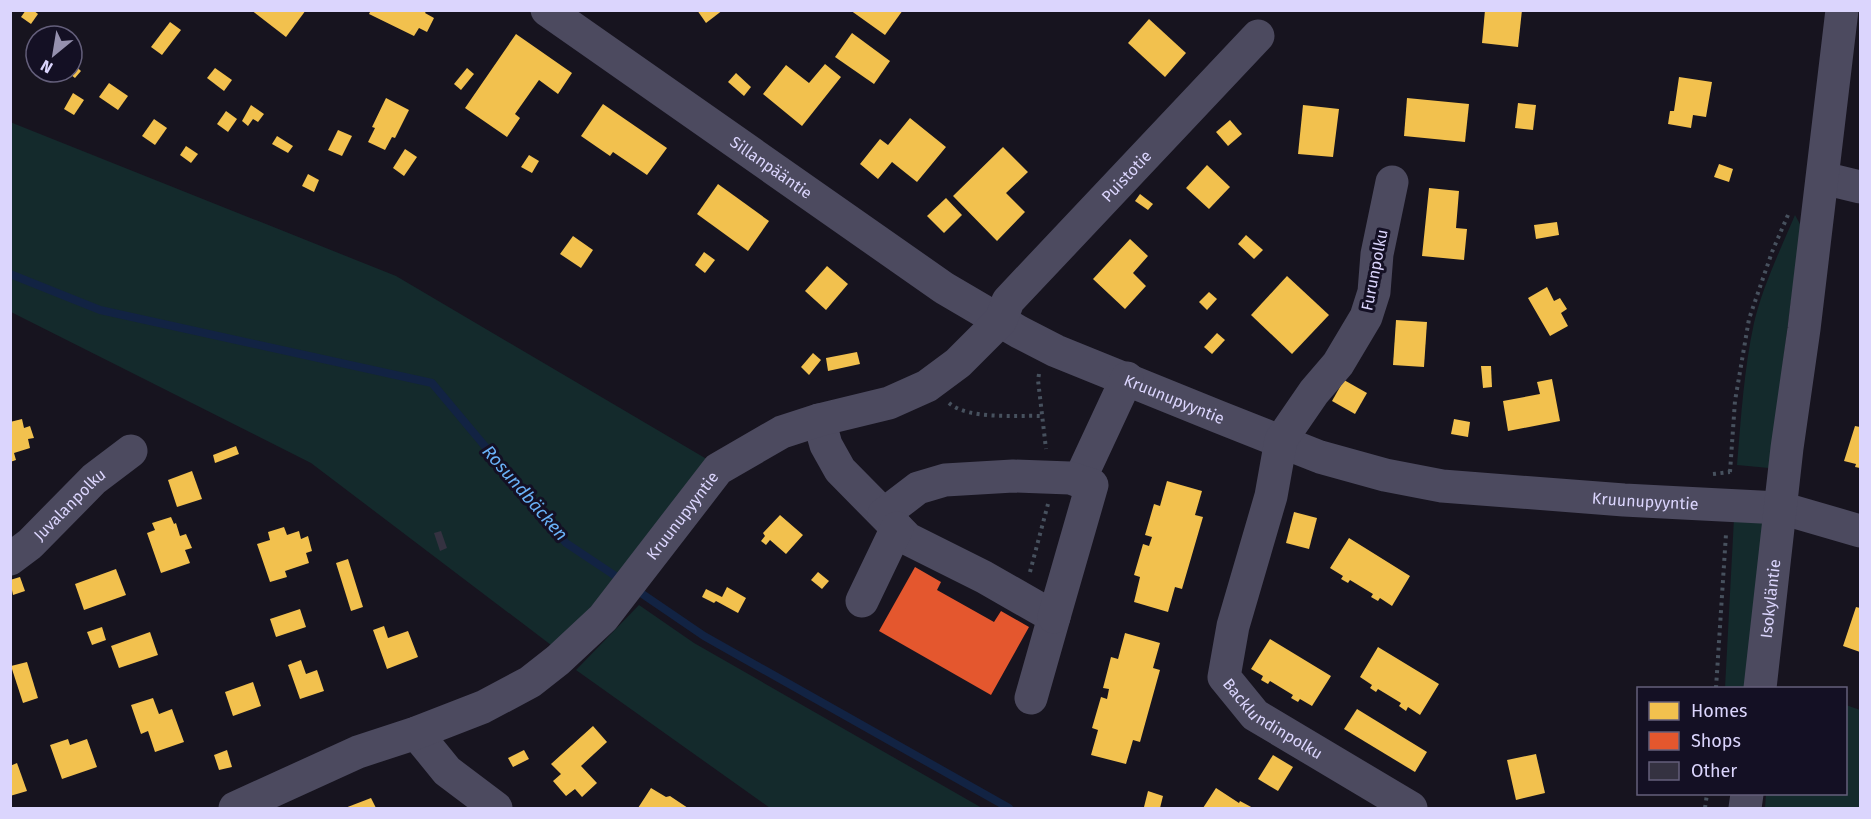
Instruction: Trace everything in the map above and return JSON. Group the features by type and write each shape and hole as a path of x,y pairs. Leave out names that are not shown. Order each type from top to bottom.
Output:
{"street":[{"name":"Sillanpääntie","path":"547,10 944,288 1001,320"},
{"path":"1781,508 1842,10"},
{"name":"Puistotie","path":"1001,320 1008,301 1258,36"},
{"path":"1823,178 1860,187"},
{"name":"Furunpolku","path":"1281,440 1314,392 1338,364 1366,317 1374,292 1377,254 1392,182"},
{"name":"Kruunupyyntie","path":"236,808 358,752 483,707 530,682 558,660 603,618 718,469 782,432 819,420 889,403 927,386 958,363 1001,320 1056,351 1219,417 1320,457 1385,475 1442,486 1613,499 1729,488 1781,508 1860,531"},
{"path":"1079,481 1126,378"},
{"path":"819,420 825,445 840,470 908,539 984,577 1054,617"},
{"name":"Backlundinpolku","path":"1281,440 1271,496 1233,626 1224,677 1256,715 1411,808"},
{"name":"Juvalanpolku","path":"10,559 30,544 94,479 131,452"},
{"path":"862,601 891,521 918,488 945,480 1013,476 1070,478 1092,485 1031,698"},
{"name":"Isokyläntie","path":"1760,687 1781,508"},
{"path":"416,733 447,771 496,808"}],"path":[{"path":"1716,687 1735,401 1749,319 1772,252 1790,209"},
{"path":"927,386 954,408 969,414 1041,416"},
{"path":"1703,475 1729,488"}],"green space":[{"path":"10,122 396,276 710,461 638,554 555,648 311,463 11,312"},
{"path":"1795,215 1801,226 1769,468 1737,465 1745,375 1757,310"},
{"path":"1734,518 1767,520 1747,687 1725,687"},
{"path":"639,605 694,643 982,808 770,808 576,670"},
{"path":"1847,705 1860,710 1860,808 1765,808 1766,795 1847,795"}],"building: Homes":[{"path":"26,10 33,10 38,14 31,24 21,17"},
{"path":"251,10 306,10 286,37"},
{"path":"371,10 427,10 425,13 434,18 427,32 419,28 414,36 369,14"},
{"path":"697,10 723,10 706,23"},
{"path":"850,10 903,10 885,35"},
{"path":"1485,10 1522,10 1518,47 1482,43"},
{"path":"1149,19 1186,53 1165,77 1128,43"},
{"path":"170,22 181,30 162,55 151,47"},
{"path":"852,33 890,61 874,84 835,57"},
{"path":"516,34 572,73 558,94 539,80 515,114 520,118 507,137 465,108"},
{"path":"825,64 841,77 802,126 763,94 786,65 809,83"},
{"path":"215,68 232,80 224,91 207,78"},
{"path":"467,68 474,74 461,90 454,84"},
{"path":"736,73 751,87 744,96 728,82"},
{"path":"1679,77 1712,82 1706,117 1693,115 1691,128 1668,124 1670,111 1674,111"},
{"path":"109,83 128,96 118,110 99,97"},
{"path":"73,93 84,100 74,115 64,109"},
{"path":"386,98 409,110 395,138 392,137 385,150 368,142 375,128 372,127"},
{"path":"1407,98 1469,104 1465,142 1404,136"},
{"path":"1518,103 1536,105 1533,130 1515,128"},
{"path":"603,104 667,148 647,175 613,152 610,156 581,136"},
{"path":"251,105 264,114 258,122 253,119 248,126 242,121"},
{"path":"1303,105 1339,109 1333,157 1298,154"},
{"path":"226,111 237,119 228,132 217,124"},
{"path":"910,118 946,147 917,182 892,162 878,179 860,164 880,139 888,145"},
{"path":"154,119 167,128 155,145 142,136"},
{"path":"1230,120 1242,134 1228,146 1216,132"},
{"path":"338,130 352,136 342,156 328,150"},
{"path":"277,136 293,146 288,153 272,144"},
{"path":"186,146 198,154 191,163 180,155"},
{"path":"1003,147 1028,172 1006,193 1025,212 997,241 953,196"},
{"path":"405,149 417,157 404,176 393,168"},
{"path":"529,155 539,161 532,173 521,167"},
{"path":"1719,164 1733,169 1729,182 1714,177"},
{"path":"1207,165 1230,187 1209,209 1186,188"},
{"path":"308,174 319,180 314,192 302,186"},
{"path":"718,184 769,221 748,251 697,214"},
{"path":"1429,188 1459,191 1456,228 1467,229 1464,260 1422,256"},
{"path":"1140,194 1153,204 1148,210 1135,201"},
{"path":"946,198 962,215 944,233 927,216"},
{"path":"1557,222 1559,235 1536,239 1534,225"},
{"path":"1246,235 1263,250 1254,259 1238,244"},
{"path":"573,236 593,250 581,268 560,254"},
{"path":"1130,239 1148,256 1133,273 1146,286 1125,309 1093,279"},
{"path":"704,252 715,260 705,273 695,265"},
{"path":"827,266 848,284 826,310 805,291"},
{"path":"1287,276 1329,315 1292,354 1251,315"},
{"path":"1547,287 1554,301 1560,298 1567,309 1561,313 1568,326 1550,336 1528,298"},
{"path":"1209,292 1217,299 1207,310 1199,302"},
{"path":"1396,320 1427,322 1424,367 1393,365"},
{"path":"1217,333 1225,340 1212,354 1204,347"},
{"path":"857,352 860,364 828,371 826,358"},
{"path":"813,353 821,360 809,375 801,367"},
{"path":"1481,366 1491,366 1492,387 1483,388"},
{"path":"1552,379 1560,421 1508,431 1503,401 1540,394 1537,382"},
{"path":"1344,380 1367,393 1355,414 1332,401"},
{"path":"22,419 24,428 30,426 34,438 28,439 30,448 14,453 16,460 10,462 10,422"},
{"path":"1454,419 1470,422 1468,437 1451,434"},
{"path":"1855,426 1860,427 1860,468 1855,467 1856,464 1844,461"},
{"path":"236,446 239,454 215,463 213,455"},
{"path":"192,471 202,499 177,507 168,480"},
{"path":"1167,481 1202,491 1195,515 1203,517 1182,589 1175,587 1168,612 1134,602 1140,577 1134,575 1143,544 1149,546 1152,537 1145,535 1154,504 1160,506"},
{"path":"1294,512 1317,518 1309,549 1286,543"},
{"path":"780,515 803,535 786,554 770,540 766,545 761,541 765,536 763,533"},
{"path":"171,517 174,524 176,523 180,536 186,534 192,548 185,550 190,563 161,573 147,533 155,530 152,523"},
{"path":"284,527 287,535 299,531 301,539 308,536 312,551 306,553 309,563 285,571 287,577 270,582 257,544 270,540 268,532"},
{"path":"1349,538 1410,576 1392,606 1380,598 1378,601 1371,597 1373,594 1350,580 1348,583 1341,579 1343,576 1330,568"},
{"path":"348,559 363,607 351,611 336,563"},
{"path":"116,569 126,595 84,610 75,584"},
{"path":"818,572 829,581 822,589 811,580"},
{"path":"20,577 25,591 13,595 10,580"},
{"path":"727,587 746,598 738,613 716,601 714,603 702,597 706,589 722,597"},
{"path":"1856,607 1860,608 1860,652 1843,646"},
{"path":"300,609 306,627 276,637 270,619"},
{"path":"384,626 388,638 408,631 418,657 387,669 373,630"},
{"path":"102,627 106,640 92,645 87,632"},
{"path":"150,632 158,655 119,668 111,646"},
{"path":"1125,633 1160,643 1153,668 1160,670 1140,742 1133,740 1126,764 1091,755 1098,730 1092,728 1101,697 1107,699 1109,689 1103,688 1111,657 1118,659"},
{"path":"1270,639 1331,676 1312,706 1300,699 1298,702 1291,698 1293,695 1270,681 1268,684 1261,680 1263,676 1251,669"},
{"path":"1378,647 1439,684 1420,715 1408,707 1406,711 1399,706 1401,703 1378,689 1376,692 1370,688 1372,685 1360,677"},
{"path":"301,660 306,674 317,670 324,691 300,699 288,665"},
{"path":"27,662 38,698 23,703 11,666"},
{"path":"253,682 261,706 233,716 225,692"},
{"path":"153,698 159,714 172,709 184,742 155,752 148,731 141,734 131,705"},
{"path":"1357,709 1427,752 1415,772 1344,729"},
{"path":"593,726 607,742 581,766 597,783 582,797 575,789 566,796 553,781 561,774 551,764"},
{"path":"68,739 70,745 87,739 97,767 62,779 50,745"},
{"path":"227,750 232,767 219,770 214,755"},
{"path":"524,750 529,759 513,767 508,758"},
{"path":"1536,754 1545,793 1516,800 1507,760"},
{"path":"1273,755 1293,767 1278,791 1258,779"},
{"path":"17,763 27,791 10,796 10,766"},
{"path":"651,788 666,797 670,796 688,808 638,808"},
{"path":"1216,788 1239,803 1240,801 1253,808 1203,808"},
{"path":"1148,791 1163,796 1160,808 1144,807"},
{"path":"371,798 376,808 345,808"}],"building: Shops":[{"path":"915,567 941,582 937,590 994,622 1001,611 1029,627 991,695 879,631"}],"building: Other":[{"path":"441,531 447,548 440,551 434,533"}],"waterway":[{"name":"Rosundbäcken","path":"10,274 100,310 432,383 566,543 623,581"},
{"name":"Rosundbäcken","path":"635,589 704,636 1009,808"}]}
